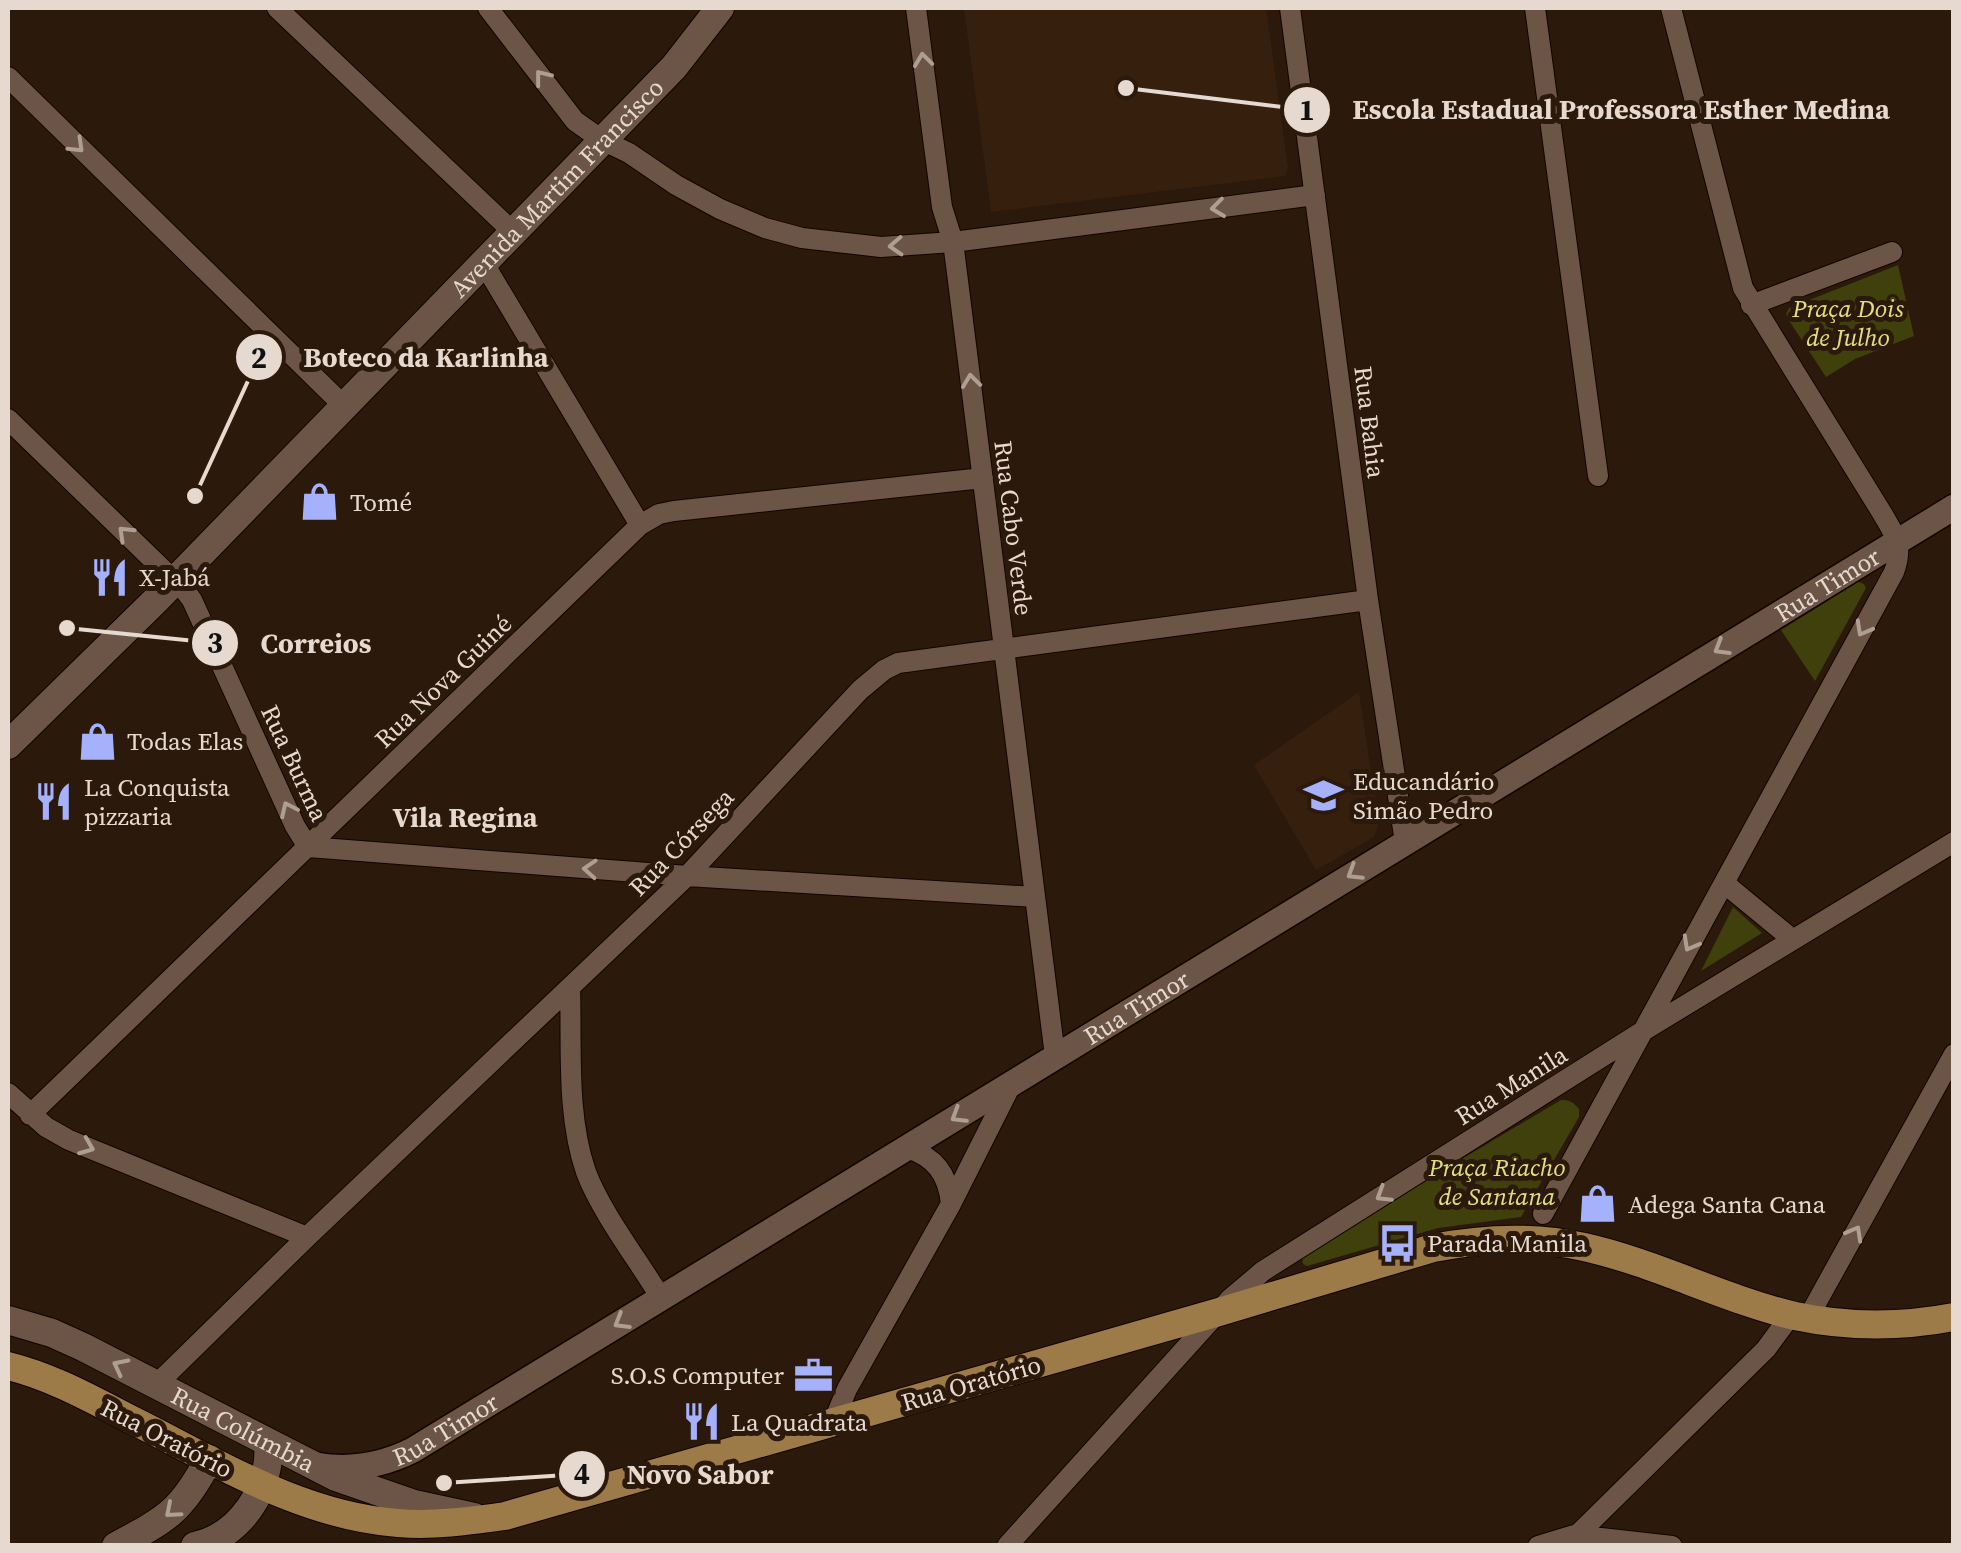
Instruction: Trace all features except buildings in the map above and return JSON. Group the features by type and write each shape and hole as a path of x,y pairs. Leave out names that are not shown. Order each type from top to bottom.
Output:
{"main road":[{"name":"Avenida Martim Francisco","path":"8,745 174,581 674,68 720,8"},
{"name":"Rua Oratório","path":"8,1366 66,1386 307,1504 373,1520 429,1524 505,1516 1461,1242 1542,1240 1589,1248 1799,1316 1845,1324 1877,1325 1954,1317"},
{"name":"Rua Colúmbia","path":"8,1320 52,1333 336,1477 388,1496 486,1519"},
{"path":"200,1545 236,1525 249,1510 269,1464 268,1443"},
{"path":"116,1546 183,1503 210,1459"}],"street":[{"path":"277,8 513,232"},
{"path":"488,8 575,121 720,210 802,238 868,246 953,242 1315,196"},
{"name":"Rua Cabo Verde","path":"916,8 942,207 953,242 1055,1056"},
{"name":"Rua Bahia","path":"1290,8 1368,600 1405,842"},
{"path":"1535,8 1598,476"},
{"path":"1543,1214 1900,556 1898,540 1752,305 1738,276 1671,8"},
{"path":"8,77 344,406"},
{"path":"1752,305 1892,252"},
{"path":"483,262 640,526"},
{"name":"Rua Burma","path":"8,420 192,600 308,847 1035,897"},
{"name":"Rua Nova Guiné","path":"30,1115 640,526 659,514 674,511 983,478"},
{"name":"Rua Timor","path":"306,1463 352,1467 397,1458 1954,506"},
{"name":"Rua Córsega","path":"156,1385 687,876 872,678 898,664 1368,600"},
{"name":"Rua Manila","path":"1008,1546 1218,1312 1262,1271 1643,1031 1954,842"},
{"path":"1724,883 1792,939"},
{"path":"570,988 572,1103 581,1156 595,1192 661,1298"},
{"path":"1570,1540 1799,1316 1954,1054"},
{"path":"834,1423 846,1389 951,1204 1012,1083"},
{"path":"8,1093 46,1128 70,1140 307,1237"},
{"path":"906,1148 922,1153 944,1174 951,1204"},
{"path":"1538,1546 1570,1540 1672,1546"}],"shaded area":[{"path":"964,8 1266,8 1288,168 1285,176 991,212"},
{"name":"Educandário Simão Pedro","path":"1359,692 1379,824 1374,837 1316,870 1254,765"}],"green space":[{"name":"Praça Dois de Julho","path":"1898,265 1914,336 1855,359 1826,377 1788,319 1789,308"},
{"path":"1858,582 1866,588 1815,681 1781,630"},
{"path":"1733,907 1762,933 1701,971"},
{"name":"Praça Riacho de Santana","path":"1561,1100 1575,1105 1579,1117 1521,1217 1438,1228 1303,1264 1305,1252"}],"place":[{"name":"Escola Estadual Professora Esther Medina","path":"1126,88"},
{"name":"Boteco da Karlinha","path":"195,496"},
{"name":"Tomé","path":"320,502"},
{"name":"X-Jabá","path":"109,577"},
{"name":"Correios","path":"67,628"},
{"name":"Todas Elas","path":"97,741"},
{"name":"Educandário Simão Pedro","path":"1323,795"},
{"name":"La Conquista pizzaria","path":"54,801"},
{"name":"Adega Santa Cana","path":"1598,1204"},
{"name":"Parada Manila","path":"1397,1243"},
{"name":"S.O.S Computer","path":"814,1375"},
{"name":"La Quadrata","path":"701,1422"},
{"name":"Novo Sabor","path":"444,1483"}],"district":[{"name":"Vila Regina","path":"465,817"}]}
